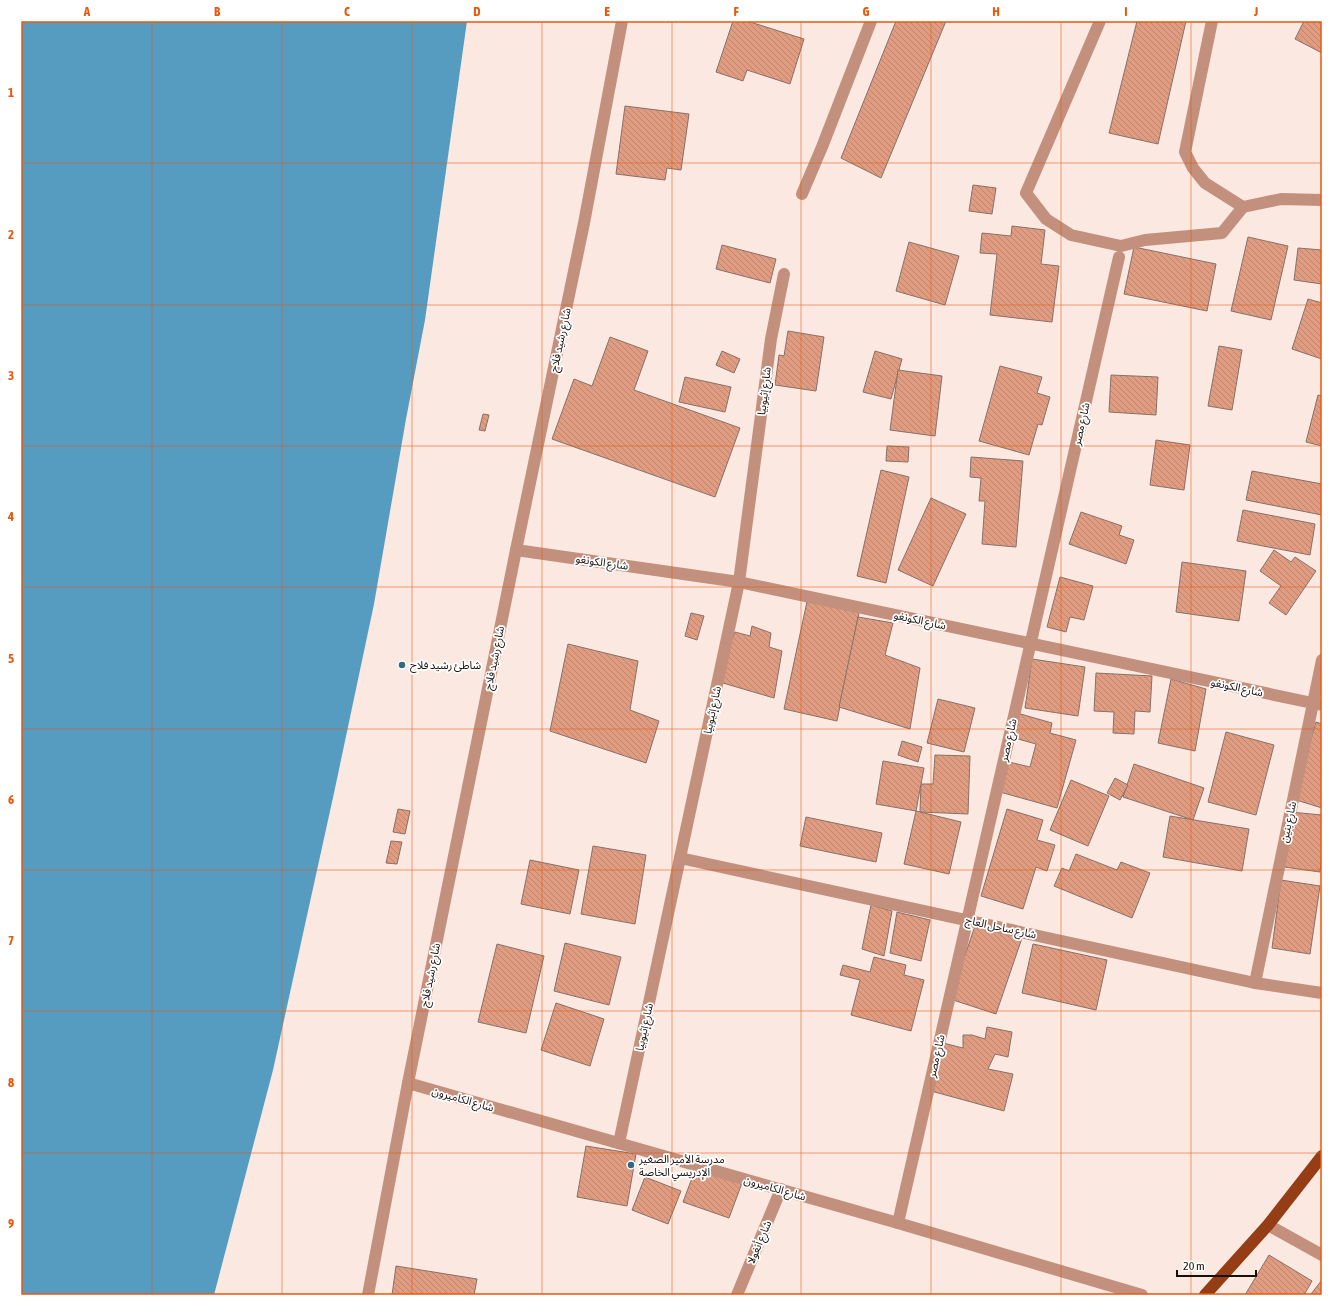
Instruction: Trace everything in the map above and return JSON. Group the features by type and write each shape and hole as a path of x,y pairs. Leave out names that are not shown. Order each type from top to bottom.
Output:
{"main road":[{"path":"1205,1295 1268,1225 1322,1156"}],"street":[{"name":"شارع رشيد فلاح","path":"368,1295 408,1083 584,223 622,21"},
{"path":"802,194 825,140 871,21"},
{"path":"1100,21 1026,193 1046,219 1071,235 1121,246 1145,240 1222,233 1243,207 1281,199 1322,200"},
{"path":"1212,21 1185,152 1193,168 1205,182 1243,207"},
{"name":"شارع مصر","path":"898,1223 1119,257"},
{"name":"شارع إثيوبيا","path":"618,1142 740,582 771,339 784,274"},
{"name":"شارع الكونغو","path":"516,550 740,582 1317,704"},
{"name":"شارع بنين","path":"1255,983 1317,704 1322,660"},
{"name":"شارع ساحل العاج","path":"680,858 1255,983 1322,993"},
{"name":"شارع الكاميرون","path":"408,1083 781,1189 1142,1295"},
{"name":"شارع أنغولا","path":"737,1295 781,1189"},
{"path":"1268,1225 1322,1255"}],"water":[{"path":"21,21 467,21 425,320 406,419 374,604 273,1070 214,1295 21,1295"}],"building":[{"path":"733,21 747,21 804,39 790,84 747,70 743,81 716,72"},
{"path":"896,21 946,21 881,178 841,158"},
{"path":"1137,21 1186,21 1158,144 1109,133"},
{"path":"1304,21 1322,21 1322,53 1295,39"},
{"path":"625,106 689,114 681,170 667,168 665,180 616,174"},
{"path":"973,185 996,188 992,214 969,211"},
{"path":"1012,226 1045,230 1041,264 1059,266 1052,322 990,315 997,254 980,253 982,233 1011,236"},
{"path":"1248,237 1288,246 1271,320 1231,311"},
{"path":"909,242 959,256 945,305 896,291"},
{"path":"722,245 776,259 770,283 716,269"},
{"path":"1134,247 1216,264 1207,311 1124,294"},
{"path":"1298,248 1322,250 1322,284 1294,280"},
{"path":"1308,299 1322,303 1322,359 1292,349"},
{"path":"788,331 824,337 816,391 775,385 779,355 784,356"},
{"path":"610,337 648,351 634,390 740,428 715,497 552,439 574,379 592,386"},
{"path":"1219,346 1242,350 1232,410 1208,406"},
{"path":"722,351 740,359 734,373 716,365"},
{"path":"875,351 902,359 891,399 863,392"},
{"path":"1000,366 1042,377 1037,393 1050,397 1042,425 1038,424 1029,455 979,441"},
{"path":"898,370 942,376 935,436 890,430"},
{"path":"1111,375 1158,377 1156,415 1109,412"},
{"path":"685,377 731,387 725,412 679,402"},
{"path":"1318,395 1322,396 1322,446 1306,442"},
{"path":"483,414 489,415 485,431 479,430"},
{"path":"1156,440 1190,445 1184,490 1150,485"},
{"path":"887,446 909,447 908,462 886,461"},
{"path":"971,457 1023,461 1016,547 982,544 985,501 979,501 981,478 970,477"},
{"path":"881,470 909,477 886,583 857,576"},
{"path":"1252,471 1322,484 1322,515 1246,500"},
{"path":"931,498 966,514 933,586 898,570"},
{"path":"1243,510 1315,524 1310,555 1237,541"},
{"path":"1081,512 1122,526 1119,535 1134,540 1126,564 1069,544"},
{"path":"1274,550 1291,562 1295,557 1316,571 1286,615 1269,603 1281,586 1260,571"},
{"path":"1182,562 1246,571 1239,621 1176,612"},
{"path":"1060,577 1093,586 1084,620 1070,617 1066,632 1047,627"},
{"path":"808,597 860,608 837,721 784,709"},
{"path":"691,613 704,616 697,640 685,636"},
{"path":"858,617 893,623 885,655 920,668 910,729 839,707"},
{"path":"752,626 771,633 769,647 782,651 774,698 716,681 735,632 750,636"},
{"path":"568,644 638,661 630,710 659,721 646,763 550,731"},
{"path":"1032,659 1085,667 1078,716 1025,708"},
{"path":"1096,673 1152,676 1150,712 1135,711 1134,734 1113,733 1114,712 1094,711"},
{"path":"1171,679 1206,689 1195,751 1158,743"},
{"path":"938,699 975,708 964,752 927,743"},
{"path":"1017,713 1052,723 1050,733 1076,740 1057,808 1000,792 1009,762 1030,767 1036,744 1011,737"},
{"path":"1316,722 1322,724 1322,808 1293,799"},
{"path":"1226,732 1274,745 1256,815 1208,802"},
{"path":"902,741 922,747 918,762 898,755"},
{"path":"935,755 970,756 968,814 920,812 921,784 933,784"},
{"path":"883,761 924,768 916,811 876,804"},
{"path":"1134,764 1204,788 1193,820 1123,797"},
{"path":"1115,778 1128,785 1120,800 1107,793"},
{"path":"1071,780 1109,796 1088,846 1050,830"},
{"path":"398,809 410,811 405,834 393,832"},
{"path":"1007,809 1043,820 1037,840 1055,845 1047,871 1036,867 1023,909 981,896"},
{"path":"916,811 961,822 949,874 904,864"},
{"path":"1290,812 1322,815 1322,853 1320,872 1284,867"},
{"path":"1170,816 1249,829 1242,871 1163,857"},
{"path":"806,817 882,833 876,862 800,846"},
{"path":"391,841 402,842 397,864 386,863"},
{"path":"593,846 646,855 635,924 581,914"},
{"path":"1076,854 1117,870 1121,862 1150,873 1132,918 1054,886 1062,868 1069,871"},
{"path":"530,860 579,870 570,914 521,904"},
{"path":"1281,880 1320,886 1310,954 1272,948"},
{"path":"871,905 892,911 884,956 862,949"},
{"path":"897,912 930,920 921,961 890,953"},
{"path":"975,926 1022,938 996,1014 950,999"},
{"path":"565,943 621,957 609,1005 554,991"},
{"path":"497,944 544,956 526,1033 478,1022"},
{"path":"1033,944 1107,960 1096,1010 1022,993"},
{"path":"874,957 906,965 904,975 924,980 911,1031 851,1015 860,980 840,975 843,965 870,972"},
{"path":"556,1003 604,1019 590,1066 541,1050"},
{"path":"987,1027 1012,1032 1008,1057 995,1054 988,1069 1013,1074 1004,1111 931,1091 943,1043 963,1048 963,1035 972,1035 985,1039"},
{"path":"586,1146 636,1154 627,1206 577,1197"},
{"path":"695,1170 742,1183 729,1218 683,1202"},
{"path":"645,1177 681,1191 668,1224 632,1210"},
{"path":"1269,1255 1312,1281 1304,1295 1245,1295"},
{"path":"396,1266 477,1279 474,1295 392,1295"},
{"path":"1322,1280 1322,1295 1311,1294"}],"place":[{"name":"شاطئ رشيد فلاح","path":"402,665"},
{"name":"مدرسة الأمير الصغير الإدريسي الخاصة","path":"631,1165"}]}
